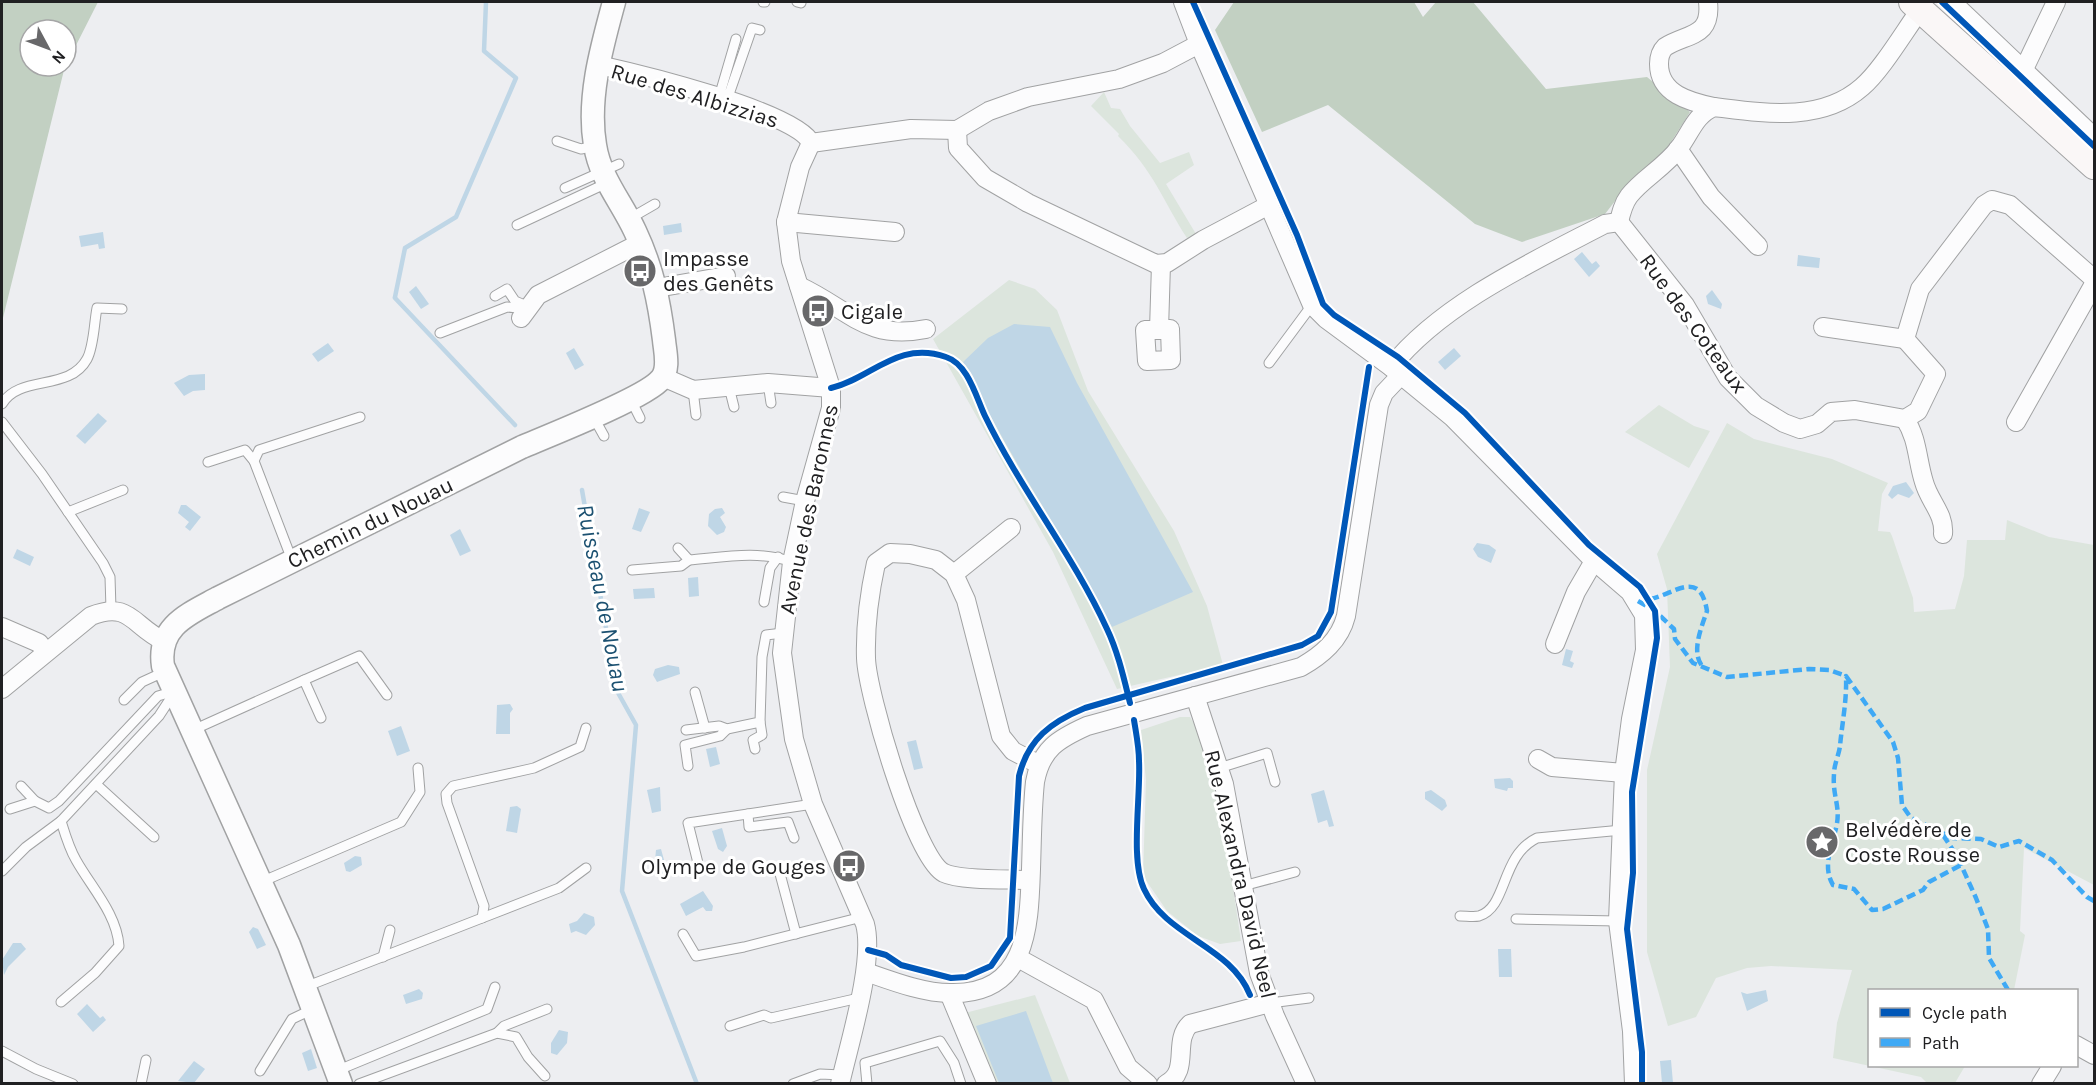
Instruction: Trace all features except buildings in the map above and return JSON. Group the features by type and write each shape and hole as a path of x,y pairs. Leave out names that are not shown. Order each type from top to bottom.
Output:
{"main road":[{"path":"1916,5 2094,165"}],"street":[{"path":"615,2 598,65 592,129 595,146 610,173 657,288 666,362 663,377 693,390 768,383 831,388"},
{"path":"1183,2 1311,305 1452,417 1594,561 1638,601 1646,622 1645,650 1631,719 1624,773 1618,921 1632,1031 1634,1083"},
{"path":"1707,2 1707,19 1703,27 1690,38 1665,47 1659,59 1661,80 1678,96 1714,107 1787,114 1803,112 1851,96 1864,86 1916,5"},
{"path":"1952,2 2094,137"},
{"path":"2024,69 2055,2"},
{"path":"811,143 865,133 911,129 957,129 989,111 1028,97 1119,79 1162,63 1199,44"},
{"name":"Rue des Albizzias","path":"598,65 723,99 768,114 806,133 811,143"},
{"path":"866,972 949,993 987,988 1018,958 1028,926 1034,798 1038,764 1060,739 1081,729 1301,667 1315,659 1338,636 1346,616 1378,405 1396,371 1422,333 1513,272 1605,224 1619,222 1622,208 1630,194 1678,149 1699,116 1714,107"},
{"path":"957,129 958,148 985,178 1028,203 1150,262 1167,263 1203,240 1269,205"},
{"name":"Avenue des Baronnes","path":"811,143 800,167 786,222 791,261 831,388 831,408 805,501 785,559 782,653 794,739 813,804 862,917 870,941 866,972 841,1079"},
{"path":"1678,149 1711,197 1758,246"},
{"path":"1905,339 1920,289 1984,205 1992,201 2010,205 2094,279"},
{"path":"786,222 895,232"},
{"name":"Rue des Coteaux","path":"1619,222 1685,305 1728,378 1756,406 1784,423 1800,429 1817,424 1831,412 1855,410 1905,419"},
{"path":"526,311 538,295 595,259 640,243"},
{"path":"1159,330 1161,264"},
{"path":"657,288 726,276"},
{"path":"2016,422 2094,284"},
{"path":"799,286 872,327 891,333 926,329"},
{"path":"1823,327 1905,339 1936,374 1918,411 1905,419 1916,440 1924,483 1944,525 1943,534"},
{"name":"Chemin du Nouau","path":"164,641 177,620 292,560 522,447 592,416 635,408 663,377"},
{"path":"954,574 1011,528"},
{"path":"1030,880 946,874 930,859 892,769 866,661 866,608 876,563 890,553 910,554 936,560 954,574 966,600 1001,736 1018,755 1038,764"},
{"path":"1555,644 1576,592 1594,561"},
{"path":"2,689 91,616 111,609 130,616 154,637 164,641 162,659 170,681 261,882 305,987 338,1077"},
{"path":"2,627 39,643 46,652"},
{"name":"Rue Alexandra David Neel","path":"1195,696 1219,768 1234,833 1259,973 1306,1083"},
{"path":"1538,759 1552,767 1624,773"},
{"path":"1018,958 1094,1000 1128,1067 1149,1083"},
{"path":"949,993 987,1083"},
{"path":"1166,1083 1177,1074 1181,1060 1182,1035 1190,1024 1270,1003"},
{"path":"2078,1046 2094,1055"},
{"path":"2041,1083 2051,1067"}],"lane":[{"path":"723,99 752,28 760,30"},
{"path":"723,99 736,39"},
{"path":"557,141 581,149 595,146"},
{"path":"565,188 610,173"},
{"path":"517,225 610,173"},
{"path":"629,219 655,204"},
{"path":"495,296 507,289 526,311"},
{"path":"1269,363 1311,305"},
{"path":"440,333 507,307 526,311"},
{"path":"2,404 12,392 64,378 77,371 88,358 97,308 122,309"},
{"path":"768,383 771,403"},
{"path":"729,387 734,407"},
{"path":"693,390 696,415"},
{"path":"592,416 604,436"},
{"path":"254,461 259,450 360,417"},
{"path":"2,422 68,512 110,577 111,609"},
{"path":"208,462 245,450 254,461 292,560"},
{"path":"68,512 123,490"},
{"path":"783,497 805,501"},
{"path":"678,548 689,560"},
{"path":"632,570 681,566 689,560 748,555 785,559"},
{"path":"764,602 770,568 785,559"},
{"path":"755,749 753,740 762,735 760,722 762,657 766,635 783,633"},
{"path":"193,730 359,656 387,695"},
{"path":"124,700 142,682 170,681"},
{"path":"2,871 26,847 61,821 159,716 170,681"},
{"path":"21,786 35,801 49,808 59,801 170,681"},
{"path":"304,681 321,717"},
{"path":"695,692 705,728"},
{"path":"686,730 719,726 727,729 760,722"},
{"path":"482,918 483,906 447,803 446,794 453,786 534,768 580,747 586,728"},
{"path":"688,766 685,745 720,736 727,729"},
{"path":"1219,768 1268,753 1275,782"},
{"path":"261,882 401,822 420,792 418,768"},
{"path":"96,784 154,837"},
{"path":"10,809 35,801"},
{"path":"699,867 688,824 813,804"},
{"path":"748,814 749,827 788,822 794,838"},
{"path":"61,821 75,858 106,908 119,946 95,973 61,1002"},
{"path":"1460,916 1479,916 1490,909 1498,898 1519,849 1537,838 1622,830"},
{"path":"305,987 559,888 586,868"},
{"path":"779,870 796,934"},
{"path":"1243,886 1295,872"},
{"path":"683,934 696,956 862,917"},
{"path":"1516,920 1618,921"},
{"path":"383,957 390,930"},
{"path":"338,1077 487,1009 495,987"},
{"path":"730,1026 764,1015 771,1018 859,999"},
{"path":"1270,1003 1309,999"},
{"path":"260,1071 292,1019 313,1009"},
{"path":"359,1083 497,1033 504,1026 547,1009"},
{"path":"497,1033 516,1037 528,1057 544,1076"},
{"path":"867,1083 865,1063 939,1041 954,1063 962,1083"},
{"path":"2,1051 17,1060 73,1083"},
{"path":"141,1083 146,1059"},
{"path":"793,1083 820,1074 841,1079"}],"shaded area":[{"path":"1104,92 1111,108 1120,109 1130,126 1160,163 1189,152 1194,165 1166,184 1196,234 1187,238 1141,162 1118,136 1119,134 1091,106"},
{"path":"1009,280 1035,289 1057,310 1088,391 1174,531 1207,606 1223,665 1117,689 1053,552 933,339"},
{"path":"1659,405 1694,426 1710,431 1689,468 1625,432"},
{"path":"1727,423 1754,439 1832,459 1888,483 1882,494 1878,531 1890,532 1892,536 1913,598 1914,612 1955,609 1964,576 1967,540 2005,540 2007,520 2049,537 2094,545 2094,885 2024,848 2020,931 2025,935 2014,989 1868,989 1868,1066 1833,1058 1837,1023 1852,970 1771,966 1747,968 1716,978 1696,1017 1668,1026 1647,952 1647,770 1670,667 1667,589 1657,554"},
{"path":"1180,717 1190,717 1207,757 1218,802 1241,941 1220,944 1198,936 1167,911 1143,876 1146,780 1141,730"},
{"path":"1035,995 1070,1083 993,1083 961,1014"},
{"path":"1875,1067 1964,1067 1955,1083 1927,1083 1921,1077"}],"green space":[{"path":"2,2 98,2 78,41 78,18 18,18 18,78 62,78 2,322"},
{"path":"1234,2 1414,2 1423,17 1436,2 1473,2 1546,89 1647,77 1690,112 1668,147 1622,192 1605,214 1522,242 1475,224 1328,105 1262,132 1215,30"}],"water":[{"path":"681,223 682,232 664,235 663,226"},
{"path":"103,232 105,248 99,249 98,244 81,247 79,236"},
{"path":"1582,252 1592,264 1596,261 1600,266 1589,277 1574,259"},
{"path":"1798,255 1820,258 1819,268 1797,266"},
{"path":"416,286 429,304 421,309 409,292"},
{"path":"1712,290 1722,304 1721,309 1708,304 1706,296"},
{"path":"1014,324 1050,327 1077,383 1193,592 1112,627 998,430 963,362 988,338"},
{"path":"328,343 334,351 318,362 312,354"},
{"path":"574,348 584,365 575,370 566,353"},
{"path":"1454,348 1461,356 1445,370 1438,362"},
{"path":"205,374 205,390 193,391 184,396 174,383 189,375"},
{"path":"98,413 107,421 85,444 76,436"},
{"path":"1906,482 1914,493 1909,498 1898,494 1892,499 1888,495 1893,486"},
{"path":"181,505 186,505 201,517 190,531 185,527 189,522 178,513"},
{"path":"639,508 650,512 641,532 632,529"},
{"path":"722,508 725,513 720,517 726,527 724,532 717,535 708,526 709,514 715,509"},
{"path":"460,529 471,551 460,556 450,535"},
{"path":"1477,543 1489,545 1496,550 1491,563 1478,557 1473,549"},
{"path":"17,549 34,557 30,566 13,558"},
{"path":"698,577 699,596 689,597 688,578"},
{"path":"654,588 655,598 634,599 633,589"},
{"path":"1566,649 1573,651 1570,661 1574,663 1572,668 1562,665"},
{"path":"668,665 679,667 680,674 657,682 653,675 655,669"},
{"path":"510,704 513,709 510,713 510,734 496,734 497,705"},
{"path":"401,726 410,751 397,756 388,731"},
{"path":"916,740 923,768 914,770 907,742"},
{"path":"716,747 720,764 710,767 706,749"},
{"path":"1510,778 1513,781 1513,788 1508,788 1507,791 1495,788 1494,779"},
{"path":"660,787 661,811 652,813 647,790"},
{"path":"1324,790 1334,826 1329,827 1327,820 1318,823 1311,794"},
{"path":"1431,790 1445,800 1447,806 1442,811 1425,799 1425,792"},
{"path":"517,806 521,809 517,833 506,831 510,807"},
{"path":"722,828 727,846 723,852 718,849 712,831"},
{"path":"661,849 667,871 659,874 655,860 656,850"},
{"path":"355,856 361,857 362,865 350,872 346,871 344,863"},
{"path":"703,891 713,906 712,911 706,911 703,907 686,916 680,904"},
{"path":"584,913 594,917 595,925 586,935 576,931 571,933 569,924 577,921"},
{"path":"253,927 258,929 266,945 257,949 249,932"},
{"path":"13,943 21,943 26,949 8,967 4,975 2,960"},
{"path":"1498,949 1511,949 1512,977 1499,977"},
{"path":"419,989 423,993 422,999 406,1004 403,995"},
{"path":"1766,990 1768,1001 1747,1011 1741,992 1747,994"},
{"path":"87,1004 100,1018 103,1016 106,1020 93,1032 77,1014"},
{"path":"1026,1011 1053,1083 999,1083 976,1026"},
{"path":"559,1030 568,1032 567,1043 557,1055 551,1053 551,1043"},
{"path":"311,1049 317,1068 308,1071 302,1053"},
{"path":"1671,1060 1673,1083 1662,1083 1660,1061"},
{"path":"194,1061 205,1069 194,1083 178,1081"}],"waterway":[{"path":"395,297 405,248 456,217 516,78 484,51 486,2"},
{"name":"Ruisseau de Nouau","path":"395,298 515,425"},
{"name":"Ruisseau de Nouau","path":"582,490 617,691 636,725 622,891 697,1084"}],"marked path":[{"path":"1650,599 1685,587 1699,590 1704,598 1707,611 1697,647 1699,661 1703,667"},
{"path":"1638,601 1655,611 1674,629 1675,639 1693,663 1727,677 1809,669 1829,670 1846,676"},
{"path":"1822,842 1833,838 1838,819 1834,770 1840,746 1846,676 1893,742 1898,758 1902,805 1911,818 1953,838 1981,839 1999,847 2019,841 2052,860 2087,897 2094,901"},
{"path":"1943,835 1957,856 1976,898 1988,929 1989,958 2007,989"},
{"path":"1833,838 1828,868 1833,885 1854,889 1872,910 1883,909 1923,890 1929,882 1961,865"}],"cycle path":[{"path":"1193,2 1297,235 1323,304 1334,315 1398,357 1465,413 1589,545 1640,587 1655,611 1657,638 1632,792 1633,873 1627,929 1642,1052 1642,1084"},
{"path":"1942,2 2094,146"},
{"path":"831,388 899,357 913,353 929,353 946,357 960,366 1014,470 1079,575 1107,629 1130,703"},
{"path":"868,950 886,955 901,965 951,978 966,977 991,966 1010,938 1019,776 1028,752 1043,733 1062,719 1085,708 1302,645 1318,636 1331,612 1369,367"},
{"path":"1134,720 1139,756 1138,862 1144,889 1167,919 1229,965 1241,978 1250,995"}],"place":[{"name":"Impasse des Genêts","path":"640,271"},
{"name":"Cigale","path":"818,311"},
{"name":"Belvédère de Coste Rousse","path":"1822,842"},
{"name":"Olympe de Gouges","path":"849,866"}]}
